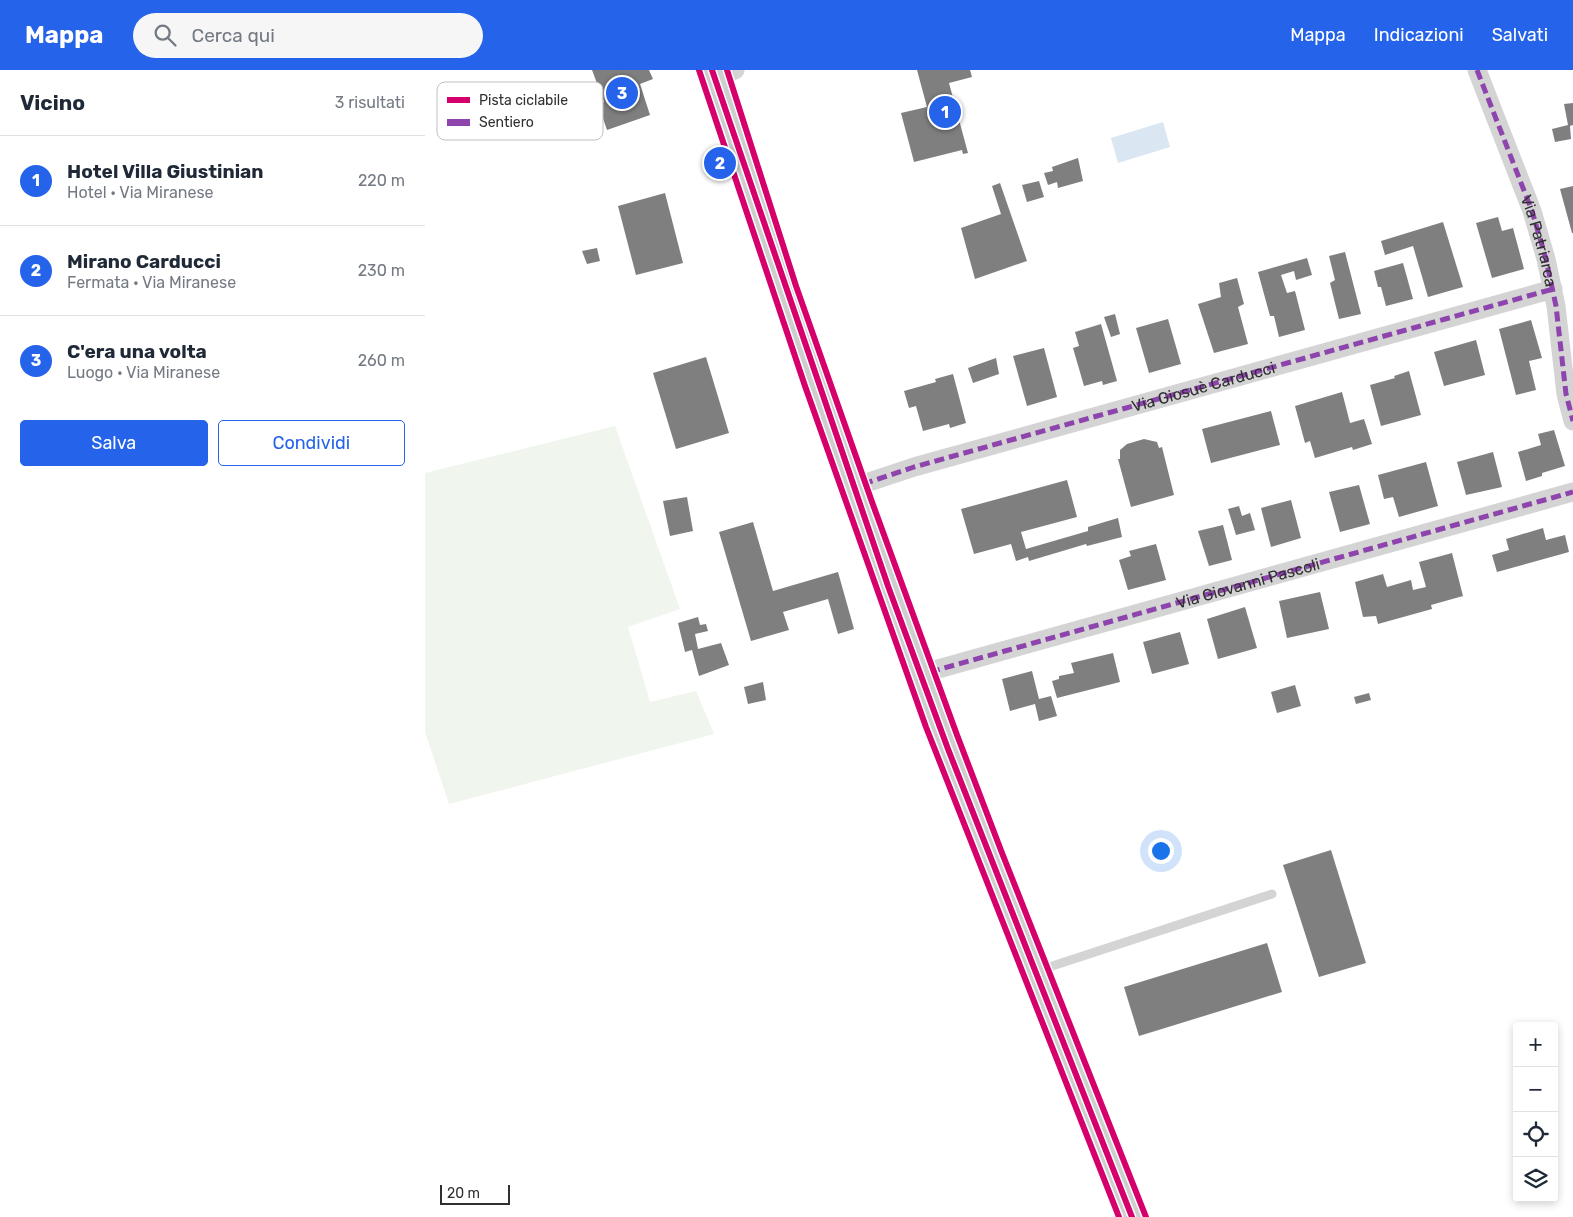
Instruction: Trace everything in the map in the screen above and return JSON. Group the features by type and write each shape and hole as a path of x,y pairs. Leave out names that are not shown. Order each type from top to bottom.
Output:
{"main road":[{"path":"720,72 888,586 948,750 1132,1217"}],"street":[{"name":"Via Patriarca","path":"1477,70 1532,211 1553,289 1566,394 1573,421"},
{"name":"Via Giosuè Carducci","path":"854,486 914,467 1553,289"},
{"name":"Via Giovanni Pascoli","path":"922,675 1573,492"}],"lane":[{"path":"1035,972 1272,894"}],"shaded area":[{"path":"1163,122 1170,147 1118,163 1111,138"},
{"path":"615,426 680,609 628,627 650,702 696,691 714,734 449,804 425,732 425,473"}],"building":[{"path":"592,70 649,70 653,79 640,84 650,115 607,130 603,118 603,82 596,82"},
{"path":"917,70 970,70 972,77 949,83 968,153 963,154 962,150 914,162 901,113 927,107"},
{"path":"1573,103 1573,125 1570,126 1571,139 1555,142 1552,129 1568,125 1564,104"},
{"path":"1078,158 1083,181 1058,188 1057,182 1048,185 1044,173 1053,171 1052,167"},
{"path":"1039,181 1044,197 1027,202 1022,185"},
{"path":"1000,183 1027,261 975,279 961,228 1001,214 992,186"},
{"path":"1573,186 1573,233 1572,233 1560,189"},
{"path":"665,193 683,263 636,275 618,206"},
{"path":"1498,217 1502,231 1513,228 1524,269 1492,278 1476,223"},
{"path":"1443,222 1463,287 1428,297 1413,246 1385,255 1381,241"},
{"path":"597,248 600,261 587,264 582,251"},
{"path":"1345,252 1361,314 1339,319 1330,283 1335,280 1329,256"},
{"path":"1307,258 1312,275 1296,280 1294,271 1281,275 1287,293 1295,291 1305,330 1279,337 1274,316 1270,316 1258,272"},
{"path":"1403,263 1413,299 1386,306 1374,271"},
{"path":"1237,278 1244,304 1238,307 1248,344 1214,353 1198,304 1221,297 1219,283"},
{"path":"1115,314 1120,334 1111,337 1104,317"},
{"path":"1168,319 1181,364 1149,373 1136,328"},
{"path":"1531,320 1542,358 1529,361 1536,390 1516,395 1499,329"},
{"path":"1101,324 1117,381 1103,385 1102,381 1084,386 1073,348 1079,346 1075,332"},
{"path":"1476,340 1485,375 1444,386 1434,352"},
{"path":"1044,348 1057,397 1027,406 1013,356"},
{"path":"706,357 729,433 676,449 653,373"},
{"path":"996,358 999,374 973,383 968,368"},
{"path":"1409,371 1421,415 1381,426 1370,385 1395,378 1394,376"},
{"path":"953,374 966,423 950,428 949,424 923,431 916,406 909,408 904,391 936,382 935,379"},
{"path":"1342,392 1350,423 1364,419 1372,444 1353,450 1352,447 1315,458 1310,441 1305,443 1295,406"},
{"path":"1271,411 1280,445 1211,463 1202,429"},
{"path":"1554,430 1565,466 1542,473 1542,476 1526,481 1518,452 1541,445 1538,434"},
{"path":"1144,439 1157,442 1159,448 1162,447 1174,495 1131,507 1118,459 1120,459 1120,450 1127,444"},
{"path":"1493,452 1502,487 1466,495 1457,462"},
{"path":"1426,462 1438,506 1399,517 1393,497 1384,499 1378,475"},
{"path":"1067,480 1077,517 1021,532 1026,549 1088,531 1088,527 1118,518 1122,537 1087,546 1086,544 1029,561 1028,557 1016,561 1011,544 974,554 961,509"},
{"path":"1359,485 1370,524 1340,532 1329,492"},
{"path":"687,497 693,531 670,536 663,501"},
{"path":"1291,500 1301,538 1271,547 1261,508"},
{"path":"1239,506 1242,516 1250,513 1255,530 1236,535 1228,509"},
{"path":"753,522 773,591 838,572 854,629 838,634 828,599 783,612 789,630 751,641 719,532"},
{"path":"1223,525 1232,560 1209,566 1198,531"},
{"path":"1543,528 1546,540 1565,535 1569,552 1497,572 1492,555 1509,550 1506,539"},
{"path":"1156,544 1166,580 1128,590 1119,560 1131,556 1129,551"},
{"path":"1452,553 1463,596 1431,605 1432,609 1378,624 1376,616 1363,617 1355,582 1383,574 1387,587 1411,580 1413,590 1426,587 1419,562"},
{"path":"1320,592 1329,629 1287,638 1279,601"},
{"path":"1245,607 1257,648 1218,659 1207,619"},
{"path":"698,617 700,625 706,624 708,631 695,634 698,649 721,643 729,665 699,676 692,650 685,652 678,623"},
{"path":"1180,632 1189,664 1152,674 1143,642"},
{"path":"1113,653 1120,682 1057,698 1052,681 1059,679 1059,676 1074,673 1071,663"},
{"path":"1032,671 1039,699 1051,696 1057,716 1039,721 1035,704 1010,711 1002,679"},
{"path":"763,682 766,700 748,704 744,687"},
{"path":"1295,685 1301,706 1277,713 1271,692"},
{"path":"1369,693 1371,700 1356,704 1354,697"},
{"path":"1331,850 1366,963 1319,977 1283,865"},
{"path":"1267,943 1282,992 1139,1036 1124,987"}],"marked path":[{"path":"1477,70 1532,211 1546,259 1556,306 1566,394 1573,421"},
{"path":"863,484 914,467 1553,289"},
{"path":"930,672 1573,492"}],"cycle path":[{"path":"699,70 805,386 926,727 1119,1217"},
{"path":"712,70 888,586 948,749 1132,1217"},
{"path":"727,70 796,286 957,735 1146,1217"}],"place":[{"name":"C'era una volta","path":"622,93"},
{"name":"Hotel Villa Giustinian","path":"945,112"},
{"name":"Mirano Carducci","path":"720,163"}]}
